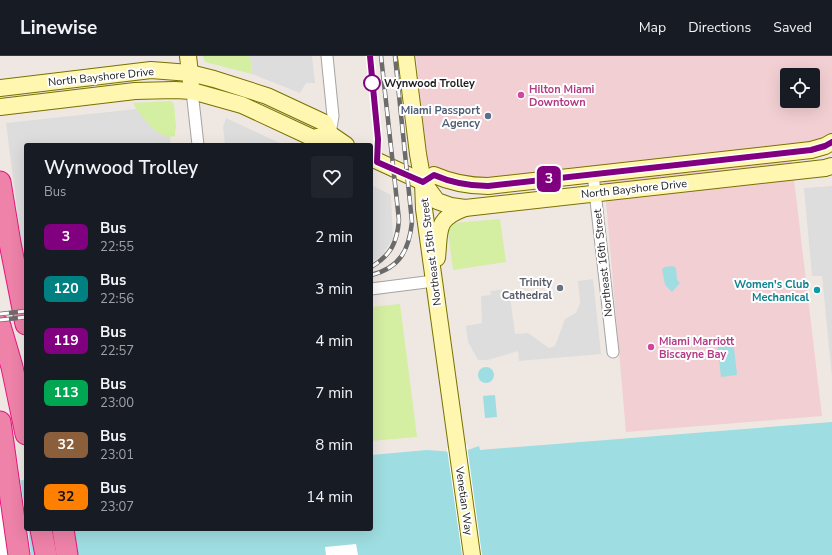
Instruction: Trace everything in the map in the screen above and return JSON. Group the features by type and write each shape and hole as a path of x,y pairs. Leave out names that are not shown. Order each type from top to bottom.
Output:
{"highway":[{"path":"0,182 24,314"},
{"path":"0,326 12,367 24,424"},
{"path":"0,422 19,555"},
{"path":"41,531 46,555"},
{"path":"63,531 67,555"}],"street":[{"path":"188,56 198,143"},
{"path":"327,56 333,116 331,140"},
{"name":"Northeast 15th Street","path":"406,56 418,154 423,182 424,209 457,447"},
{"name":"North Bayshore Drive","path":"0,88 151,70 190,73 267,96 325,123 331,140 313,138 242,105 192,91 151,90 0,107"},
{"path":"80,78 83,97"},
{"name":"North Bayshore Drive","path":"832,142 825,146 811,150 488,186 472,186 448,181 434,175 423,182 436,201 451,206 465,208 777,174 832,166"},
{"path":"794,172 802,156 811,150"},
{"path":"700,182 705,174 712,170 734,166 747,157 765,160 772,166 777,174"},
{"path":"373,159 423,182"},
{"name":"Northeast 16th Street","path":"593,174 613,352"},
{"path":"373,289 434,281 440,229 443,222 452,213 465,208"},
{"name":"Venetian Way","path":"457,447 472,555"}],"shaded area":[{"path":"249,56 312,56 315,83 306,83 300,93 252,74"},
{"path":"416,56 832,56 832,136 824,141 790,145 822,416 626,432 603,167 475,180 428,167"},
{"path":"136,109 149,125 163,136 170,137 171,143 24,143 24,263 6,123"},
{"path":"226,118 280,143 225,143 223,127"},
{"path":"373,186 391,195 393,238 383,254 373,262"},
{"path":"832,186 832,377 822,276 812,276 804,188"},
{"path":"593,279 601,354 519,361 518,351 488,360 478,360 468,342 466,326 482,323 481,296 491,295 490,291 509,289 515,334 528,333 549,348 555,346 565,319 576,313 580,303 578,281"}],"green space":[{"path":"203,56 249,56 252,74 205,62"},
{"path":"171,101 174,104 176,128 175,136 169,137 164,137 150,126 133,103"},
{"path":"500,219 506,262 453,270 448,232 454,223"},
{"path":"400,304 417,437 373,441 373,307"}],"water":[{"path":"673,266 676,268 677,280 680,283 672,292 665,285 662,269"},
{"path":"733,339 737,375 721,377 717,341"},
{"path":"486,367 492,369 494,375 492,381 486,383 480,381 478,375 480,369"},
{"path":"495,395 497,417 485,418 483,396"},
{"path":"832,422 832,555 0,555 0,481 24,480 24,531 373,531 373,455 427,450 453,452 465,451 479,446 480,450"}],"pier":[{"path":"467,445 482,555 462,555 447,448"},
{"path":"17,457 24,505 24,531 28,531 31,555 0,555 0,460"},
{"path":"356,544 358,555 326,555 325,547"}],"railway":[{"path":"373,266 384,258 392,248 397,235 399,220 381,56"},
{"path":"373,274 381,272 396,263 405,249 411,232 412,222 395,56"},
{"path":"0,314 24,311"},
{"path":"0,320 24,317"}],"bus line":[{"name":"3","path":"370,56 378,139 377,162 423,182 434,175 448,181 472,186 488,186 811,150 825,146 832,142"}],"place":[{"name":"Wynwood Trolley","path":"372,83"},
{"name":"Hilton Miami Downtown","path":"521,95"},
{"name":"Miami Passport Agency","path":"488,116"},
{"name":"Trinity Cathedral","path":"560,288"},
{"name":"Women's Club Mechanical","path":"817,290"},
{"name":"Miami Marriott Biscayne Bay","path":"651,347"}]}
